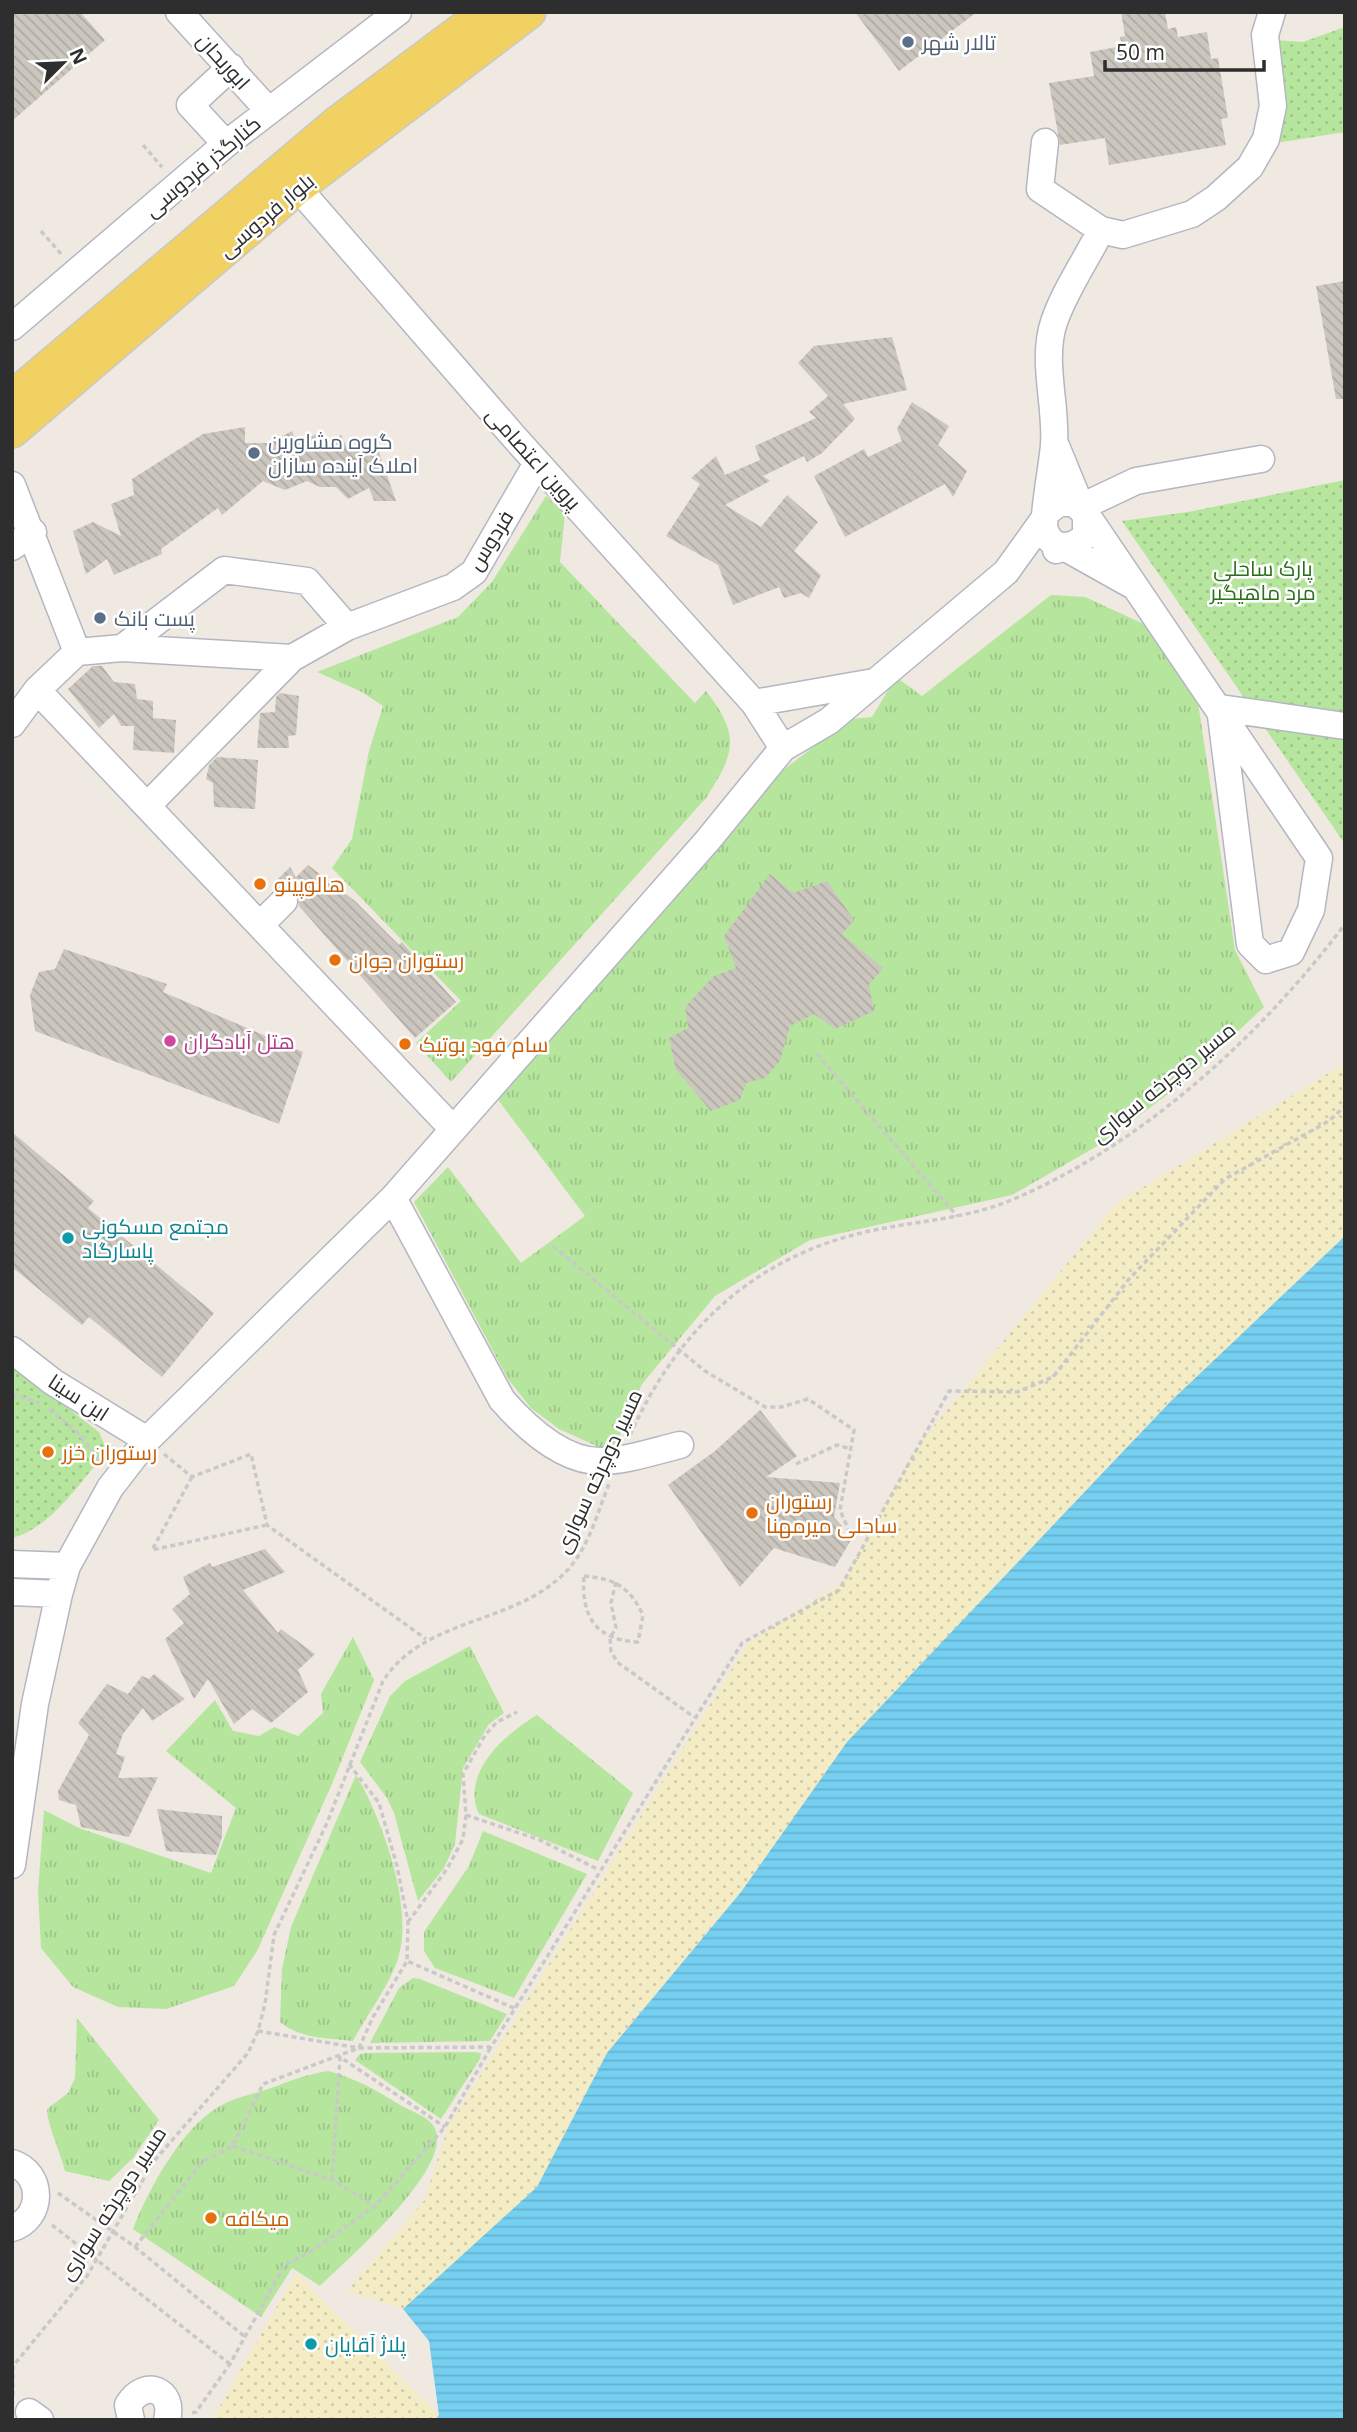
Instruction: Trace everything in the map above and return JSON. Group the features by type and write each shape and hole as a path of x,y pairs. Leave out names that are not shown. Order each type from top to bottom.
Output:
{"main road":[{"name":"بلوار فردوسی","path":"12,431 290,178 336,124 485,12"},
{"name":"بلوار فردوسی","path":"12,398 290,178 529,12"}],"street":[{"name":"ابوریحان","path":"179,12 268,110"},
{"name":"کنارگذر فردوسی","path":"12,327 226,144 398,12"},
{"path":"1045,142 1040,189 1101,230 1123,235 1192,214 1250,167 1266,139 1273,106 1265,35 1272,12"},
{"path":"226,144 190,105 231,67"},
{"name":"پروین اعتصامی","path":"290,178 537,463 754,703 783,748"},
{"path":"1101,230 1054,323 1049,370 1055,442 1046,534 1051,541 1134,587"},
{"path":"1055,442 1083,510 1220,708 1319,858 1311,910 1291,953 1266,960 1250,944 1220,708"},
{"path":"1083,510 1136,481 1261,459"},
{"name":"فردوس","path":"147,806 292,658 347,627 453,587 474,572 537,463"},
{"path":"12,485 22,539 77,652"},
{"path":"12,1864 35,1704 67,1566 110,1488 147,1440 393,1198 708,840 783,748 829,721 1006,572 1046,516 1059,503 1067,502 1083,510"},
{"path":"1006,572 1077,544 1086,534 1083,510"},
{"path":"122,648 224,570 307,581 347,627"},
{"path":"12,724 37,690 77,652 122,648 292,658"},
{"path":"754,703 876,682"},
{"path":"37,690 452,1128"},
{"path":"1220,708 1345,726"},
{"path":"260,925 285,901"},
{"path":"393,1198 502,1399 524,1426 561,1448 599,1461 680,1446"},
{"name":"ابن سینا","path":"12,1350 53,1382 147,1440"},
{"path":"12,1564 67,1566"},
{"path":"12,1592 59,1594"},
{"path":"12,2163 34,2180 37,2201 27,2220 12,2228"},
{"path":"131,2420 128,2404 134,2395 145,2389 157,2390 166,2398 175,2418"}],"path":[{"name":"مسیر دوچرخه سواری","path":"27,2413 13,2366 87,2276 154,2161 247,2053 258,2031 265,2004 274,1935 327,1824 383,1681 395,1662 426,1640 527,1601 570,1567 587,1542 619,1458 645,1401 702,1322 734,1291 831,1240 872,1230 957,1216 1008,1202 1096,1157 1216,1065 1278,1006 1345,924"},
{"path":"817,1054 957,1216"},
{"path":"175,2418 196,2412 230,2364 285,2264 309,2253 375,2206 444,2127 742,1643 839,1590 949,1391 1017,1392 1053,1377 1129,1279 1225,1179 1329,1121 1345,1106"},
{"path":"553,1246 705,1371 765,1407 781,1407 807,1399 854,1430 841,1510 849,1531 870,1535"},
{"path":"12,1394 44,1405 78,1433 98,1455 110,1488"},
{"path":"147,1440 192,1477"},
{"path":"796,1464 837,1445 851,1449"},
{"path":"267,1525 152,1550 192,1477 251,1454 267,1525 426,1640"},
{"path":"584,1576 616,1582 626,1588 643,1615 643,1627 638,1642 610,1638 592,1621 585,1608 584,1576"},
{"path":"616,1582 611,1603 616,1628 610,1638 611,1651 617,1662 695,1717"},
{"path":"408,1922 447,1869 463,1839 466,1815 463,1774 485,1735 497,1722 517,1712"},
{"path":"135,2247 202,2162 233,2146 263,2084 359,2048 373,2017 407,1961 408,1922 397,1867 379,1803 349,1763"},
{"path":"466,1815 540,1840 600,1871"},
{"path":"407,1961 517,2009"},
{"path":"258,2031 359,2048 491,2047"},
{"path":"340,2057 444,2127"},
{"path":"332,2180 340,2057"},
{"path":"233,2146 332,2180 375,2206"},
{"path":"34,2180 63,2196 135,2247 244,2336"},
{"path":"33,2211 97,2258 230,2364"}],"green space":[{"path":"1345,27 1345,132 1276,143 1274,40 1303,42"},
{"name":"پارک ساحلی مرد ماهیگیر","path":"1345,480 1345,844 1122,521 1188,512"},
{"path":"546,496 565,514 560,562 695,703 706,691 725,720 730,744 723,769 706,798 451,1082 416,1043 461,1001 332,868 352,839 369,751 383,706 362,692 317,672 458,617 492,582"},
{"path":"1051,595 1085,597 1159,631 1196,689 1235,950 1264,1007 1185,1081 1106,1141 1012,1195 810,1240 715,1296 642,1384 612,1453 559,1429 531,1408 508,1379 414,1202 448,1167 521,1263 585,1216 496,1097 778,774 850,719 872,717 896,677 922,696"},
{"path":"12,1365 99,1432 107,1451 53,1513 27,1533 12,1538"},
{"path":"353,1637 374,1680 332,1784 257,1951 234,1986 166,2009 118,2007 73,1987 41,1948 38,1891 44,1810 79,1828 211,1873 236,1808 166,1751 215,1700 233,1731 259,1736 274,1727 298,1736 323,1713 321,1694"},
{"path":"470,1646 504,1713 489,1724 463,1768 455,1844 444,1868 418,1901 394,1813 387,1798 360,1762 390,1696 405,1681"},
{"path":"537,1715 633,1793 598,1861 479,1814 475,1799 476,1784 489,1756 512,1733"},
{"path":"356,1775 376,1814 392,1862 402,1912 402,1935 399,1955 391,1976 353,2041 305,2035 280,2022 282,1969 291,1927"},
{"path":"483,1831 587,1874 514,1998 435,1968 424,1951 424,1932 469,1866"},
{"path":"413,1978 507,2014 490,2041 370,2043 399,1988"},
{"path":"77,2018 159,2120 133,2158 109,2181 65,2171 48,2115 47,2109 68,2093 75,2078"},
{"path":"366,2053 481,2053 480,2059 441,2119 355,2060 360,2054"},
{"path":"328,2071 365,2085 426,2118 432,2124 437,2141 431,2161 417,2185 375,2234 320,2286 292,2268 261,2317 133,2229 157,2178 180,2144 206,2116 232,2100"}],"sand":[{"path":"1345,1063 1345,1236 1171,1401 847,1742 741,1892 607,2053 537,2187 403,2309 347,2291 424,2201 448,2127 748,1643 844,1581 915,1449 1116,1204"},
{"name":"پلاژ آقایان","path":"296,2273 439,2415 435,2420 212,2420"}],"water":[{"path":"1345,1236 1345,2420 435,2420 439,2415 429,2341 403,2309 537,2187 607,2053 741,1892 847,1742 1171,1401"}],"building":[{"path":"12,12 80,12 105,40 12,121"},
{"name":"تالار شهر","path":"855,12 977,12 899,71"},
{"path":"1121,12 1165,12 1168,29 1176,27 1178,37 1207,32 1211,59 1218,58 1228,118 1221,119 1226,145 1109,165 1105,138 1060,145 1049,83 1094,76 1090,52 1122,46 1120,37 1125,36"},
{"path":"1345,281 1345,399 1336,399 1316,286"},
{"path":"892,337 907,390 843,404 855,419 822,453 807,462 804,456 763,476 770,481 725,505 761,527 787,495 818,522 794,551 821,575 809,598 801,593 784,598 779,587 733,605 718,565 666,536 700,484 691,478 716,456 725,475 760,460 755,446 816,418 809,412 828,396 798,363 814,346"},
{"path":"912,402 949,426 938,445 967,471 953,497 945,484 845,537 814,476 864,449 868,457 902,441 897,429"},
{"path":"245,427 245,443 270,443 292,431 298,444 316,434 326,445 341,435 347,448 374,438 396,501 374,501 369,488 348,499 336,487 320,487 307,481 285,490 263,481 222,515 218,508 161,549 162,554 114,575 107,559 86,574 73,531 93,522 121,536 111,504 134,495 132,479 203,434"},
{"path":"93,666 102,666 114,682 135,684 137,699 153,701 153,718 176,720 174,753 133,750 134,726 121,726 114,714 99,728 68,689"},
{"path":"280,693 299,696 296,735 288,736 289,748 257,748 260,713 275,712 276,697"},
{"path":"217,757 258,760 255,809 214,807 213,783 206,779 209,765"},
{"path":"308,865 355,901 399,945 402,942 456,1002 415,1038 299,906 296,890 276,881 290,867 296,877"},
{"path":"770,874 793,893 827,881 854,920 842,934 883,968 869,985 874,1011 835,1029 814,1014 790,1026 780,1061 765,1078 746,1083 740,1100 711,1111 676,1070 669,1038 688,1028 685,1007 714,976 736,968 724,936"},
{"name":"هتل آبادگران","path":"64,949 167,984 163,992 303,1052 279,1124 35,1031 30,995 39,972 55,969"},
{"name":"مجتمع مسکونی پاسارگاد","path":"12,1132 94,1201 88,1208 214,1313 162,1377 89,1317 82,1325 12,1267"},
{"path":"760,1410 797,1456 766,1477 840,1483 834,1517 842,1526 840,1534 851,1540 835,1567 774,1548 740,1587 668,1485 715,1451"},
{"path":"265,1549 285,1572 243,1590 278,1633 281,1629 315,1654 298,1670 308,1692 271,1723 252,1709 234,1724 208,1679 194,1699 165,1639 184,1623 172,1609 190,1594 183,1577 210,1563 212,1567"},
{"path":"154,1674 185,1699 152,1721 143,1708 123,1734 116,1754 125,1757 118,1778 158,1777 129,1837 81,1827 76,1805 59,1800 58,1791 89,1735 78,1723 107,1684 128,1694 142,1676 149,1679"},
{"path":"157,1809 222,1816 222,1837 216,1855 166,1851"}],"place":[{"name":"تالار شهر","path":"908,42"},
{"name":"گروه مشاورین املاک آینده سازان","path":"254,453"},
{"name":"پست بانک","path":"100,618"},
{"name":"هالوپینو","path":"260,884"},
{"name":"رستوران جوان","path":"335,960"},
{"name":"هتل آبادگران","path":"170,1041"},
{"name":"سام فود بوتیک","path":"405,1044"},
{"name":"مجتمع مسکونی پاسارگاد","path":"68,1238"},
{"name":"رستوران خزر","path":"48,1452"},
{"name":"رستوران ساحلی میرمهنا","path":"752,1513"},
{"name":"میکافه","path":"211,2218"},
{"name":"پلاژ آقایان","path":"311,2344"}]}
